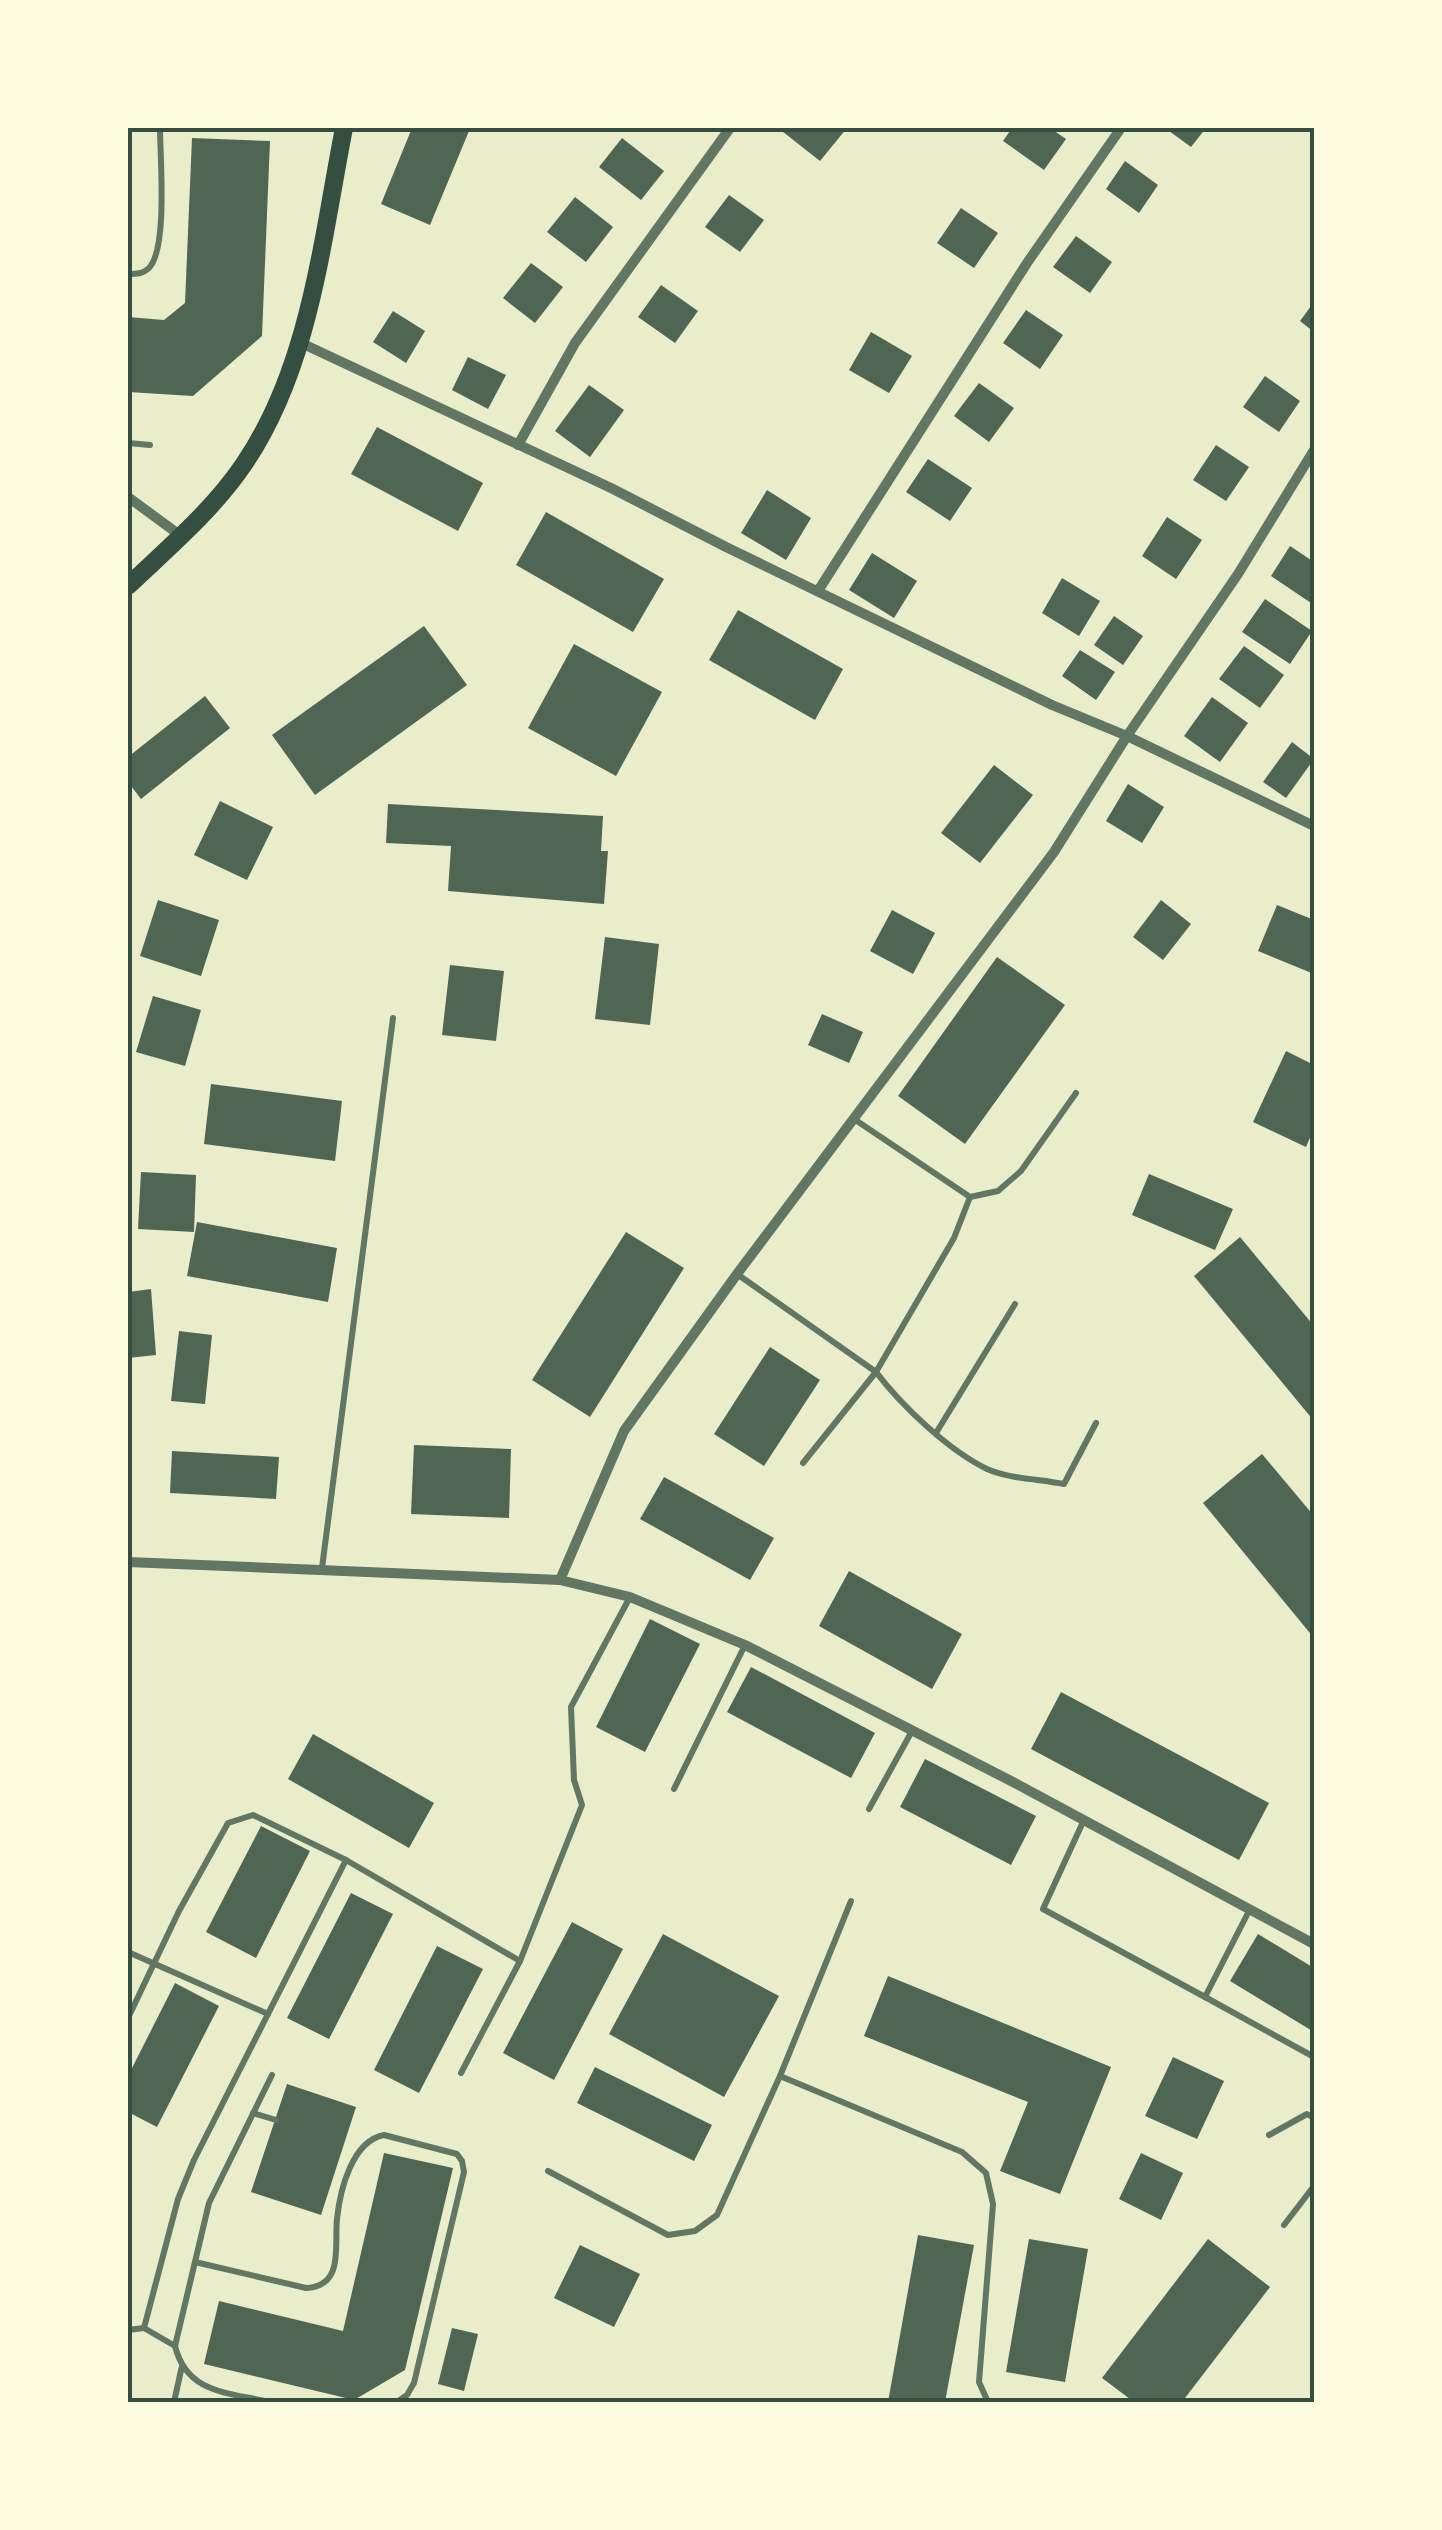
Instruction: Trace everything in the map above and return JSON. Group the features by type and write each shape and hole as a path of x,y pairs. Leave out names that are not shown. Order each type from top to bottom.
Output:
{"main road":[{"path":"128,586 180,536 244,464 288,380 344,128"}],"street":[{"path":"518,444 575,343 730,128"},
{"path":"818,591 1027,263 1121,128"},
{"path":"299,342 518,444 1052,705 1128,736 1314,826"},
{"path":"560,1580 624,1430 1054,852 1238,574 1314,450"},
{"path":"128,497 180,536"},
{"path":"128,1562 560,1580 630,1597 745,1646 913,1730 1314,1944"}],"lane":[{"path":"128,274 140,274 149,268 159,247 160,128"},
{"path":"128,443 150,445"},
{"path":"322,1568 394,1018"},
{"path":"854,1119 970,1197 998,1191 1021,1171 1076,1093"},
{"path":"803,1463 876,1372 954,1238 970,1197"},
{"path":"737,1274 876,1372 898,1401 988,1470 1064,1484 1096,1423"},
{"path":"936,1433 1015,1304"},
{"path":"461,2073 520,1961 582,1805 574,1780 572,1707 630,1597"},
{"path":"674,1789 745,1646"},
{"path":"869,1810 913,1730"},
{"path":"128,2018 154,1961 228,1824 253,1815 346,1860 520,1961"},
{"path":"1084,1822 1043,1909 1314,2057"},
{"path":"144,2328 185,2180 346,1860"},
{"path":"548,2171 668,2236 695,2231 717,2216 852,1901"},
{"path":"1205,1997 1250,1909"},
{"path":"128,1952 268,2014"},
{"path":"269,2402 200,2386 182,2366 175,2346 214,2190 272,2074"},
{"path":"780,2076 962,2152 986,2174 994,2204 979,2382 988,2402"},
{"path":"253,2112 276,2120"},
{"path":"1269,2135 1307,2114 1314,2118"},
{"path":"195,2262 306,2288 324,2284 334,2271 340,2203 361,2146 384,2135 456,2154 464,2172 428,2325 414,2382 397,2402"},
{"path":"1284,2225 1314,2186"},
{"path":"128,2330 144,2328 175,2346"},
{"path":"174,2402 182,2366"}],"building":[{"path":"412,128 469,131 430,225 381,204"},
{"path":"778,128 847,128 820,161"},
{"path":"1012,128 1050,128 1066,139 1044,170 1003,141"},
{"path":"1165,128 1206,128 1191,147"},
{"path":"192,138 270,141 262,336 193,396 128,392 128,317 164,320 185,303"},
{"path":"622,138 664,171 641,200 599,167"},
{"path":"1125,161 1158,185 1139,213 1106,189"},
{"path":"729,195 764,220 740,252 705,227"},
{"path":"575,197 613,227 586,262 547,232"},
{"path":"961,208 998,233 974,268 937,243"},
{"path":"1076,236 1112,262 1090,293 1053,267"},
{"path":"531,263 563,287 535,323 503,298"},
{"path":"661,285 698,311 675,343 638,317"},
{"path":"1314,302 1314,332 1300,321"},
{"path":"1026,310 1063,335 1040,369 1003,343"},
{"path":"393,311 425,331 406,363 373,342"},
{"path":"871,332 912,356 889,393 849,370"},
{"path":"468,357 506,375 488,409 452,390"},
{"path":"1265,376 1300,401 1279,432 1243,407"},
{"path":"979,383 1014,408 989,442 954,416"},
{"path":"589,385 624,410 590,457 555,431"},
{"path":"377,427 483,483 458,531 351,474"},
{"path":"1216,445 1249,467 1226,501 1193,480"},
{"path":"928,459 972,488 950,521 906,492"},
{"path":"767,490 811,518 786,560 741,533"},
{"path":"546,512 664,579 633,632 516,565"},
{"path":"1167,517 1202,540 1176,579 1142,556"},
{"path":"1290,546 1314,562 1314,605 1271,576"},
{"path":"872,553 917,581 894,618 849,590"},
{"path":"1062,578 1100,601 1079,636 1042,613"},
{"path":"1265,599 1312,631 1290,664 1242,632"},
{"path":"738,610 843,669 815,720 709,660"},
{"path":"1114,616 1143,636 1123,665 1094,645"},
{"path":"424,626 467,685 315,795 272,735"},
{"path":"574,644 662,692 616,776 528,728"},
{"path":"1244,646 1284,675 1260,708 1219,679"},
{"path":"1080,650 1115,672 1096,700 1062,676"},
{"path":"205,696 230,728 141,799 128,782 128,757"},
{"path":"1212,697 1248,723 1220,762 1184,736"},
{"path":"1292,742 1314,759 1286,798 1263,782"},
{"path":"994,765 1033,795 980,863 941,833"},
{"path":"1128,784 1164,807 1142,843 1106,821"},
{"path":"220,801 273,827 247,880 194,855"},
{"path":"388,804 603,816 601,851 608,851 604,904 448,891 451,846 386,843"},
{"path":"158,900 219,920 201,976 140,956"},
{"path":"1161,900 1191,924 1163,960 1133,937"},
{"path":"1277,905 1314,920 1314,974 1258,951"},
{"path":"892,910 935,933 913,974 870,951"},
{"path":"605,937 659,944 650,1025 595,1019"},
{"path":"997,957 1065,1005 965,1144 898,1096"},
{"path":"450,965 504,971 496,1041 442,1035"},
{"path":"153,996 201,1010 185,1066 136,1052"},
{"path":"822,1014 863,1032 849,1063 808,1045"},
{"path":"1286,1051 1314,1065 1314,1128 1306,1147 1253,1122"},
{"path":"211,1084 342,1101 335,1161 204,1144"},
{"path":"141,1172 196,1175 194,1232 138,1229"},
{"path":"1149,1174 1233,1209 1215,1250 1132,1215"},
{"path":"197,1222 337,1248 328,1302 187,1276"},
{"path":"626,1232 684,1268 590,1417 532,1380"},
{"path":"1240,1237 1314,1326 1314,1421 1194,1276"},
{"path":"151,1289 156,1355 128,1358 128,1292"},
{"path":"179,1331 212,1335 205,1404 171,1401"},
{"path":"770,1347 820,1380 764,1466 714,1434"},
{"path":"414,1445 511,1449 509,1518 411,1514"},
{"path":"172,1451 279,1457 276,1499 170,1493"},
{"path":"1262,1454 1314,1516 1314,1638 1203,1503"},
{"path":"664,1477 774,1538 750,1580 640,1519"},
{"path":"849,1571 962,1634 932,1689 819,1626"},
{"path":"650,1619 700,1644 645,1752 596,1727"},
{"path":"751,1667 875,1733 851,1778 727,1712"},
{"path":"1061,1692 1269,1803 1239,1860 1031,1749"},
{"path":"313,1734 434,1803 409,1848 288,1779"},
{"path":"925,1759 1036,1816 1011,1865 900,1807"},
{"path":"261,1826 310,1851 256,1958 206,1932"},
{"path":"351,1893 393,1914 329,2039 287,2018"},
{"path":"572,1922 623,1949 554,2080 503,2053"},
{"path":"663,1934 779,1996 724,2097 609,2034"},
{"path":"1258,1934 1314,1968 1314,2032 1230,1981"},
{"path":"437,1946 483,1969 419,2093 374,2070"},
{"path":"888,1976 1111,2067 1060,2194 1000,2171 1028,2102 864,2036"},
{"path":"175,1983 219,2006 157,2127 128,2112 128,2076"},
{"path":"1173,2057 1224,2081 1197,2139 1145,2116"},
{"path":"595,2067 712,2125 694,2161 577,2103"},
{"path":"287,2084 356,2107 321,2215 251,2192"},
{"path":"384,2153 453,2168 405,2370 354,2400 204,2364 219,2301 343,2331"},
{"path":"1141,2153 1183,2173 1161,2220 1119,2199"},
{"path":"918,2235 974,2245 945,2402 888,2402"},
{"path":"1029,2239 1088,2249 1065,2382 1006,2372"},
{"path":"1208,2239 1270,2287 1182,2402 1134,2402 1102,2378"},
{"path":"580,2245 640,2274 614,2327 554,2298"},
{"path":"452,2328 478,2334 464,2391 438,2384"}]}
